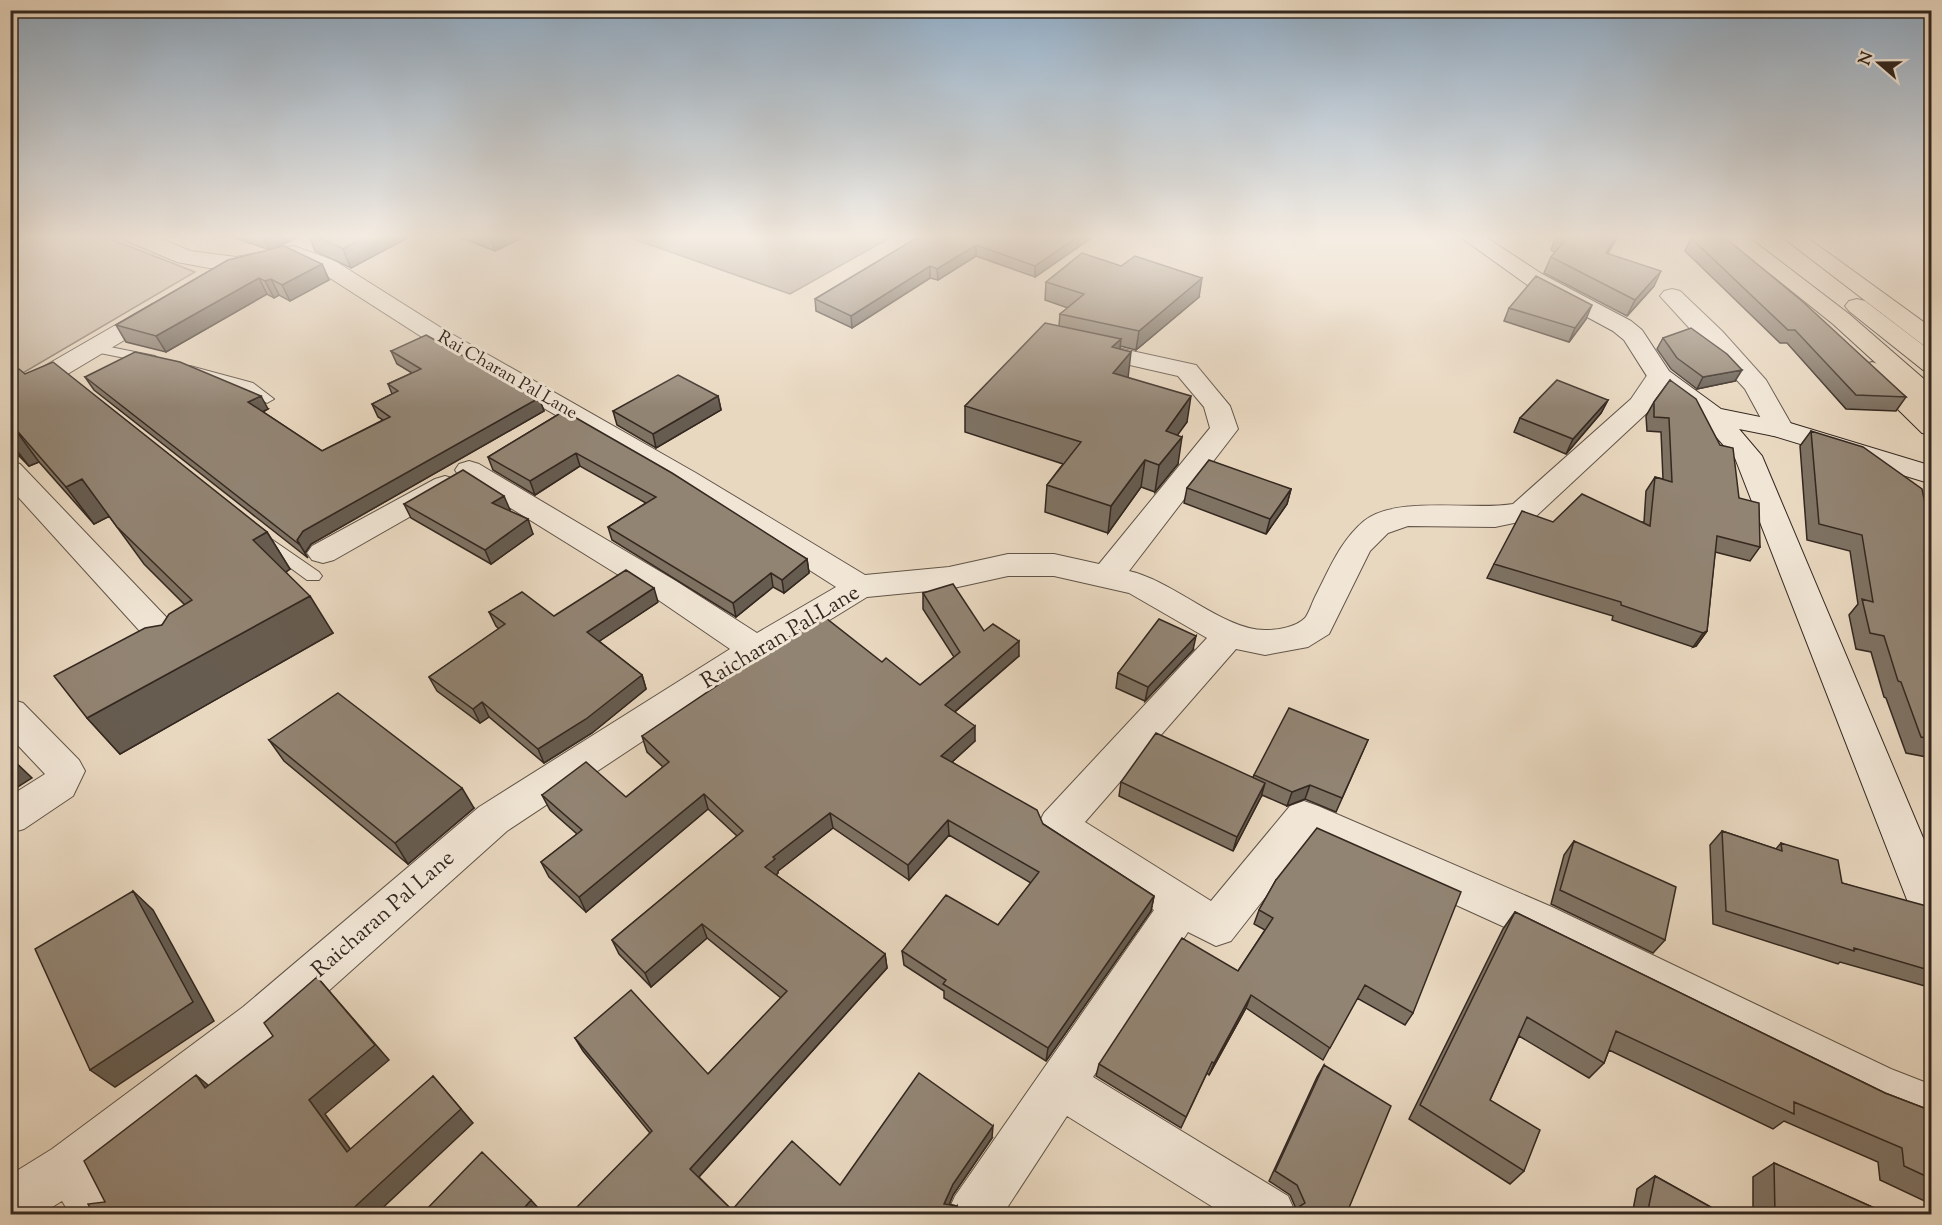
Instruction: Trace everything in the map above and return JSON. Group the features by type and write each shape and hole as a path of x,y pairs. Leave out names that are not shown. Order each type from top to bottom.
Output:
{"main road":[{"path":"1785,293 1818,320 1932,427"},
{"path":"1807,293 1841,319 1932,400"},
{"path":"1839,293 1932,365"},
{"path":"1869,293 1932,340"}],"street":[{"name":"Rai Charan Pal Lane","path":"370,293 434,334 686,479 860,587"},
{"path":"1561,293 1633,334 1659,376 1712,416 1748,456 1932,910"},
{"path":"1672,296 1713,336 1757,386 1780,429"},
{"path":"10,397 62,375 95,348 176,300"},
{"path":"1065,344 1187,370 1217,406 1224,429 1108,575"},
{"name":"Raicharan Pal Lane","path":"10,1205 70,1167 259,1023 494,819 756,649 860,587 948,578 1008,566 1054,565 1108,575 1139,584 1230,635 1265,643 1296,639 1317,626 1357,546 1377,526 1405,516 1496,517 1522,512 1641,404 1659,376"},
{"path":"538,429 567,411"},
{"path":"1712,416 1780,429 1932,475"},
{"path":"318,565 499,453"},
{"path":"10,470 178,651"},
{"path":"470,470 665,589 756,649"},
{"path":"1230,635 1058,825 1216,927 1304,818 1537,921 1880,1089 1932,1108"},
{"path":"10,713 66,771 58,785 10,817"},
{"path":"973,1215 1059,1084 1182,905"},
{"path":"1059,1084 1270,1215"},
{"path":"70,1167 99,1215"}],"lane":[{"path":"95,348 141,356 248,386 267,399"},
{"path":"244,524 318,565"}],"shaded area":[{"path":"11,293 159,293 11,380"}],"building":[{"path":"171,293 232,293 156,336 116,325"},
{"path":"825,293 887,293 851,316 815,299"},
{"path":"1081,293 1184,293 1139,331 1060,314 1084,294"},
{"path":"1522,293 1569,293 1592,305 1575,328 1509,308"},
{"path":"1622,293 1641,293 1635,300"},
{"path":"1749,293 1792,293 1906,397 1856,395 1795,330 1788,330"},
{"path":"1045,323 1121,339 1112,347 1131,352 1113,373 1191,396 1166,431 1182,437 1159,465 1145,460 1111,506 1047,485 1081,442 965,406"},
{"path":"1691,328 1727,354 1742,370 1703,377 1677,358 1663,338"},
{"path":"426,335 539,398 303,531 297,540 300,545 85,377 135,352 180,362 261,396 248,402 322,451 390,417 372,404 398,391 388,384 421,369 391,351"},
{"path":"53,362 267,532 253,540 310,596 87,718 54,676 145,628 162,625 169,614 192,600 117,527 82,479 66,487 12,425 10,426 10,372 19,369 25,374"},
{"path":"678,375 718,396 653,434 613,411"},
{"path":"1557,380 1608,400 1573,439 1520,418"},
{"path":"1670,380 1696,399 1720,445 1733,448 1739,498 1759,503 1760,547 1717,536 1707,631 1703,633 1621,605 1621,602 1494,564 1522,511 1553,522 1582,494 1650,526 1655,477 1672,482 1669,418 1654,417 1654,402"},
{"path":"564,411 672,473 807,559 782,580 771,573 733,603 608,527 656,497 576,453 530,481 488,457"},
{"path":"1811,431 1863,447 1922,489 1932,537 1932,739 1921,737 1901,682 1898,681 1884,636 1870,633 1862,599 1873,602 1862,535 1819,524"},
{"path":"1209,460 1291,489 1270,519 1187,488"},
{"path":"463,470 504,496 492,503 528,519 485,550 404,504"},
{"path":"626,570 654,588 587,632 642,675 586,719 538,749 482,702 473,709 429,677 505,624 489,612 522,592 554,616"},
{"path":"953,584 984,631 993,624 1019,641 945,705 975,726 941,756 1037,810 1043,824 1154,896 1048,1048 943,984 946,980 902,951 946,895 998,925 1039,872 948,820 908,865 830,813 773,857 775,859 765,867 885,954 690,1169 732,1210 792,1141 840,1185 919,1073 993,1126 953,1184 944,1204 957,1206 951,1215 578,1215 574,1210 652,1131 575,1038 631,990 708,1074 787,991 702,924 645,973 612,940 743,831 704,794 579,897 541,862 582,830 542,795 586,762 626,797 669,762 642,736 822,615 882,662 886,658 920,685 960,652 923,593"},
{"path":"1159,619 1196,636 1148,687 1118,673"},
{"path":"338,693 462,788 395,843 269,740"},
{"path":"1289,708 1368,740 1342,798 1310,785 1292,792 1254,775"},
{"path":"1156,733 1265,783 1237,837 1121,782"},
{"path":"1317,828 1461,892 1413,1013 1365,985 1330,1048 1251,995 1214,1063 1212,1062 1186,1117 1099,1064 1182,938 1238,971 1273,918 1259,910 1276,880"},
{"path":"1722,831 1782,851 1781,843 1838,860 1842,883 1930,907 1932,910 1932,971 1854,948 1854,951 1726,911"},
{"path":"1574,841 1676,887 1665,940 1560,890"},
{"path":"133,891 193,1002 90,1070 35,949"},
{"path":"1515,912 1885,1093 1932,1111 1932,1179 1904,1166 1902,1148 1794,1102 1794,1114 1616,1031 1604,1063 1527,1017 1490,1100 1540,1130 1524,1171 1420,1105"},
{"path":"317,977 375,1045 309,1100 347,1152 433,1076 461,1109 346,1215 94,1215 88,1204 105,1202 84,1161 196,1075 205,1088 273,1036 264,1023"},
{"path":"1324,1065 1391,1106 1346,1215 1312,1215 1300,1206 1305,1203 1297,1185 1275,1171"},
{"path":"482,1152 531,1200 518,1215 421,1215"},
{"path":"1774,1163 1890,1215 1775,1215"},
{"path":"1655,1176 1725,1215 1647,1215"}]}
